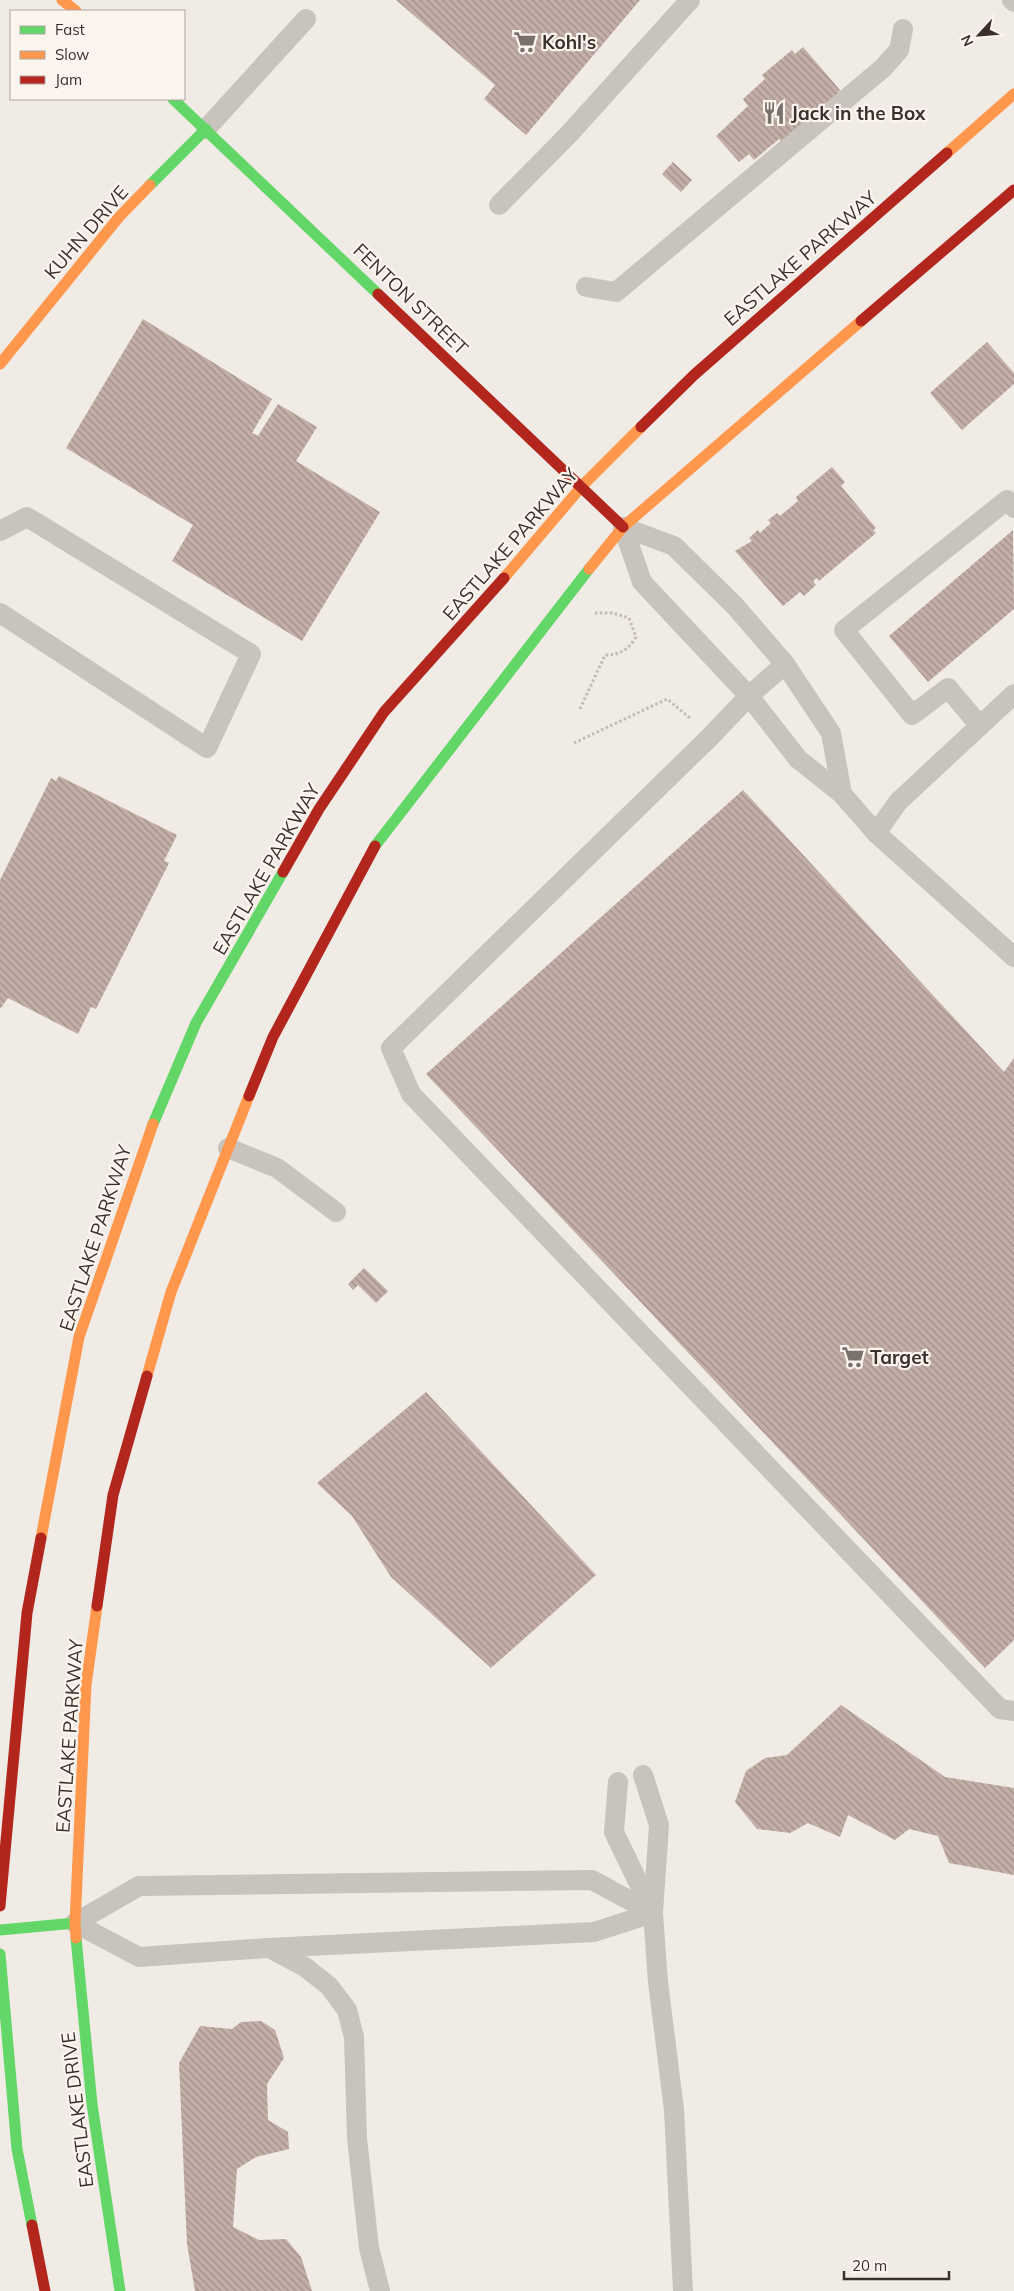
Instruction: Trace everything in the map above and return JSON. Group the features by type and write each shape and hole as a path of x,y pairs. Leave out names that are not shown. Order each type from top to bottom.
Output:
{"main road":[{"path":"62,0 76,10"},
{"name":"EASTLAKE PARKWAY","path":"0,1906 27,1612 79,1336 144,1144 196,1023 330,792 384,712 464,625 582,486 694,375 1014,94"},
{"name":"FENTON STREET","path":"174,100 623,527"},
{"name":"KUHN DRIVE","path":"0,364 119,217 206,129"},
{"name":"EASTLAKE PARKWAY","path":"75,1924 86,1684 113,1495 171,1292 228,1148 273,1037 376,844 566,596 623,527 1014,190"},
{"path":"0,1930 75,1924"},
{"name":"EASTLAKE DRIVE","path":"75,1924 92,2104 120,2291"},
{"path":"0,1954 17,2149 45,2291"}],"lane":[{"path":"78,10 87,0"},
{"path":"499,205 569,134 690,0"},
{"path":"206,129 306,19"},
{"path":"586,287 616,292 883,68 899,50 903,29"},
{"path":"980,726 948,688 912,715 844,630 1008,500 1014,508"},
{"path":"0,531 26,517 251,654 207,748 0,614"},
{"path":"623,527 674,546 736,606 785,664 831,733 842,794"},
{"path":"623,527 642,582 749,696 798,759 842,794 876,833 1014,957"},
{"path":"785,664 749,696 710,737 391,1048 411,1094 1000,1709 1014,1711"},
{"path":"876,833 898,802 1014,694"},
{"path":"228,1148 277,1168 336,1212"},
{"path":"643,1775 659,1825 653,1913 658,1982 674,2110 683,2291"},
{"path":"618,1782 614,1832 653,1913"},
{"path":"75,1924 139,1886 592,1880 653,1913"},
{"path":"75,1924 139,1957 268,1948 594,1932 653,1913"},
{"path":"268,1948 305,1967 329,1986 347,2010 354,2037 357,2138 369,2248 380,2291"}],"path":[{"path":"580,709 605,655 613,655 629,649 636,637 629,618 613,613 594,613"},
{"path":"574,743 667,699 676,704 694,721"}],"building":[{"name":"Kohl's","path":"396,0 640,0 526,135 484,99 495,85"},
{"path":"803,47 840,90 838,92 842,96 828,108 824,103 814,112 818,116 805,127 801,123 801,126 783,143 779,139 754,160 749,154 739,162 716,136 748,106 743,99 765,79 762,75 792,50 795,54"},
{"path":"673,162 692,180 681,192 662,174"},
{"path":"143,319 272,399 252,433 258,436 278,404 317,427 296,461 380,512 302,641 172,561 193,525 66,448"},
{"path":"987,342 1014,373 1014,384 962,430 930,393"},
{"path":"832,467 845,482 841,486 876,528 873,530 876,533 819,581 817,578 813,581 816,585 804,596 800,592 783,606 735,551 752,541 749,538 758,530 760,533 771,523 768,520 777,513 780,516 798,501 796,497"},
{"path":"1013,530 1014,609 928,682 889,636"},
{"path":"59,776 177,835 164,861 169,863 96,1009 91,1007 78,1034 8,998 0,1009 0,880 51,778 56,781"},
{"name":"Target","path":"743,790 1004,1072 1014,1058 1014,1640 985,1668 426,1074"},
{"path":"364,1268 388,1291 376,1303 358,1285 353,1290 348,1284"},
{"path":"426,1392 596,1575 491,1668 391,1577 352,1516 317,1483"},
{"path":"841,1705 945,1777 1014,1788 1014,1875 949,1863 938,1836 909,1829 895,1840 848,1815 840,1837 808,1823 790,1833 757,1829 735,1802 746,1771 765,1758 787,1755"},
{"path":"261,2021 275,2030 284,2058 267,2084 268,2120 288,2132 289,2149 256,2157 237,2169 233,2227 259,2240 286,2239 301,2257 312,2291 195,2291 187,2244 179,2063 200,2026 232,2029 241,2022"}],"traffic: fast":[{"path":"174,100 378,294"},
{"path":"150,185 206,129"},
{"path":"375,846 589,569"},
{"path":"153,1124 196,1023 283,872"},
{"path":"0,1930 75,1923"},
{"path":"76,1938 92,2104 120,2291"},
{"path":"0,1954 17,2149 32,2225"}],"traffic: slow":[{"path":"62,0 75,10"},
{"path":"947,153 1014,94"},
{"path":"0,364 119,217 150,185"},
{"path":"589,569 623,527 861,321"},
{"path":"504,578 582,486 641,427"},
{"path":"147,1376 171,1292 249,1096"},
{"path":"41,1538 79,1337 153,1124"},
{"path":"76,1938 75,1923 86,1685 97,1606"}],"traffic: jam":[{"path":"641,427 694,375 947,153"},
{"path":"861,321 1014,190"},
{"path":"378,294 623,527"},
{"path":"283,872 319,809 384,712 504,578"},
{"path":"249,1096 273,1037 375,846"},
{"path":"97,1606 113,1495 147,1376"},
{"path":"0,1906 27,1613 41,1538"},
{"path":"32,2225 45,2291"}],"place":[{"name":"Kohl's","path":"525,42"},
{"name":"Jack in the Box","path":"774,113"},
{"name":"Target","path":"853,1357"}]}
